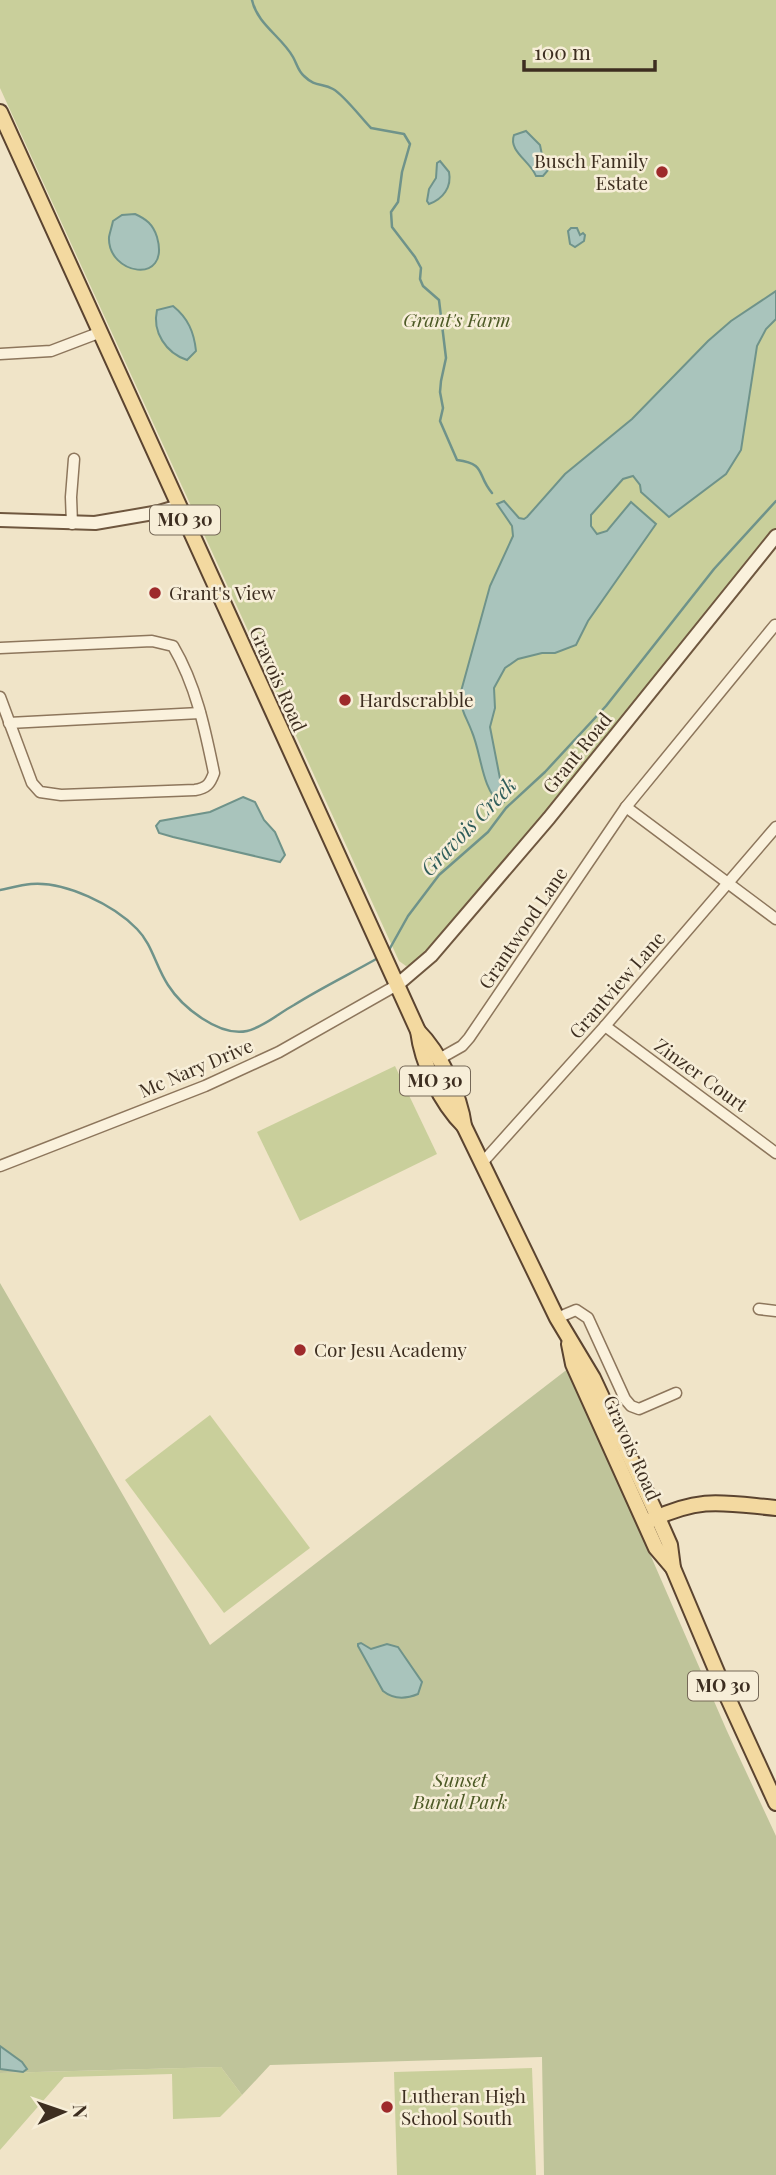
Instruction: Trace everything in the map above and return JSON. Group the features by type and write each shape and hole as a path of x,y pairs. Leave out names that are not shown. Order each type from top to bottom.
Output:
{"main road":[{"name":"Gravois Road","path":"0,112 418,1031 421,1050 432,1075 450,1112 464,1126"},
{"name":"Gravois Road","path":"418,1031 432,1045 439,1059 461,1107 464,1126 557,1318 568,1339 584,1359 648,1496 656,1548 673,1568 776,1803"},
{"name":"Gravois Road","path":"568,1339 573,1364 651,1520"},
{"path":"648,1496 682,1506"},
{"path":"651,1520 682,1506 699,1502 776,1508"}],"street":[{"path":"0,354 51,351 101,332"},
{"path":"72,524 74,459"},
{"path":"0,520 72,524 119,520 179,506"},
{"name":"Grant Road","path":"397,985 431,956 540,828 776,536"},
{"name":"Grantwood Lane","path":"439,1059 462,1046 469,1038 626,807 776,626"},
{"path":"0,648 152,641 173,646 191,678 214,773 206,788 195,790 61,795 40,792 32,783 0,697"},
{"path":"9,723 200,713"},
{"path":"626,807 776,919"},
{"name":"Grantview Lane","path":"482,1163 605,1026 776,827"},
{"name":"Mc Nary Drive","path":"0,1166 205,1086 279,1052 397,985"},
{"name":"Zinzer Court","path":"605,1026 776,1153"},
{"path":"759,1309 776,1311"},
{"path":"557,1318 576,1310 589,1318 625,1399 631,1406 639,1409 676,1393"}],"green space":[{"name":"Grant's Farm","path":"0,0 776,0 776,530 473,899 414,964 406,966 399,961 0,88"},
{"path":"395,1066 437,1154 300,1221 257,1132"},
{"name":"Sunset Burial Park","path":"0,1283 210,1645 569,1368 727,1731 776,1836 776,2175 544,2175 542,2057 270,2065 242,2095 221,2067 0,2073"},
{"path":"210,1415 310,1548 224,1613 125,1480"},
{"path":"221,2067 242,2095 220,2117 173,2119 172,2074 64,2077 0,2150 0,2073"},
{"path":"532,2068 536,2175 397,2175 394,2072"}],"water":[{"path":"526,131 540,145 543,160 549,169 543,176 536,176 514,146 514,135"},
{"path":"440,161 449,172 448,187 442,196 429,204 429,189 436,178 437,163"},
{"path":"135,214 149,223 157,237 159,253 155,263 147,269 127,267 111,250 109,237 113,221 122,215"},
{"path":"577,228 580,235 585,235 584,241 575,247 570,244 568,231"},
{"path":"776,291 776,319 766,329 757,346 741,450 726,474 669,517 641,492 640,485 633,476 623,479 591,515 591,526 597,534 607,531 631,502 656,524 588,621 576,645 555,653 518,659 505,668 494,688 495,708 490,727 503,794 504,802 501,805 489,789 460,695 490,586 513,536 512,526 497,504 504,501 519,518 527,517 565,474 632,419 708,341 731,321"},
{"path":"173,306 186,321 194,338 196,351 187,360 167,347 159,334 157,310"},
{"path":"243,797 255,802 264,820 275,832 285,855 280,862 159,833 156,826 160,821 210,812"},
{"path":"361,1643 371,1649 387,1644 398,1647 422,1682 418,1694 400,1697 383,1691 358,1646"},
{"path":"0,2046 27,2069 23,2072 0,2069"}],"waterway":[{"path":"252,0 259,16 288,50 304,76 337,92 371,128 404,134 410,144 402,172 398,202 391,212 392,227 421,268 420,279 423,286 439,300 446,358 441,381 443,408 440,421 457,460 477,467 492,493"},
{"name":"Gravois Creek","path":"389,950 408,916 439,875 488,832 506,808 545,772 606,706 714,569 776,501"},
{"name":"Gravois Creek","path":"0,890 27,884 59,886 88,896 116,911 142,935 174,994 192,1011 213,1025 236,1032 259,1026 378,958"}],"place":[{"name":"Busch Family Estate","path":"662,172"},
{"name":"Grant's View","path":"155,593"},
{"name":"Hardscrabble","path":"345,700"},
{"name":"Cor Jesu Academy","path":"300,1350"},
{"name":"Lutheran High School South","path":"387,2107"}]}
